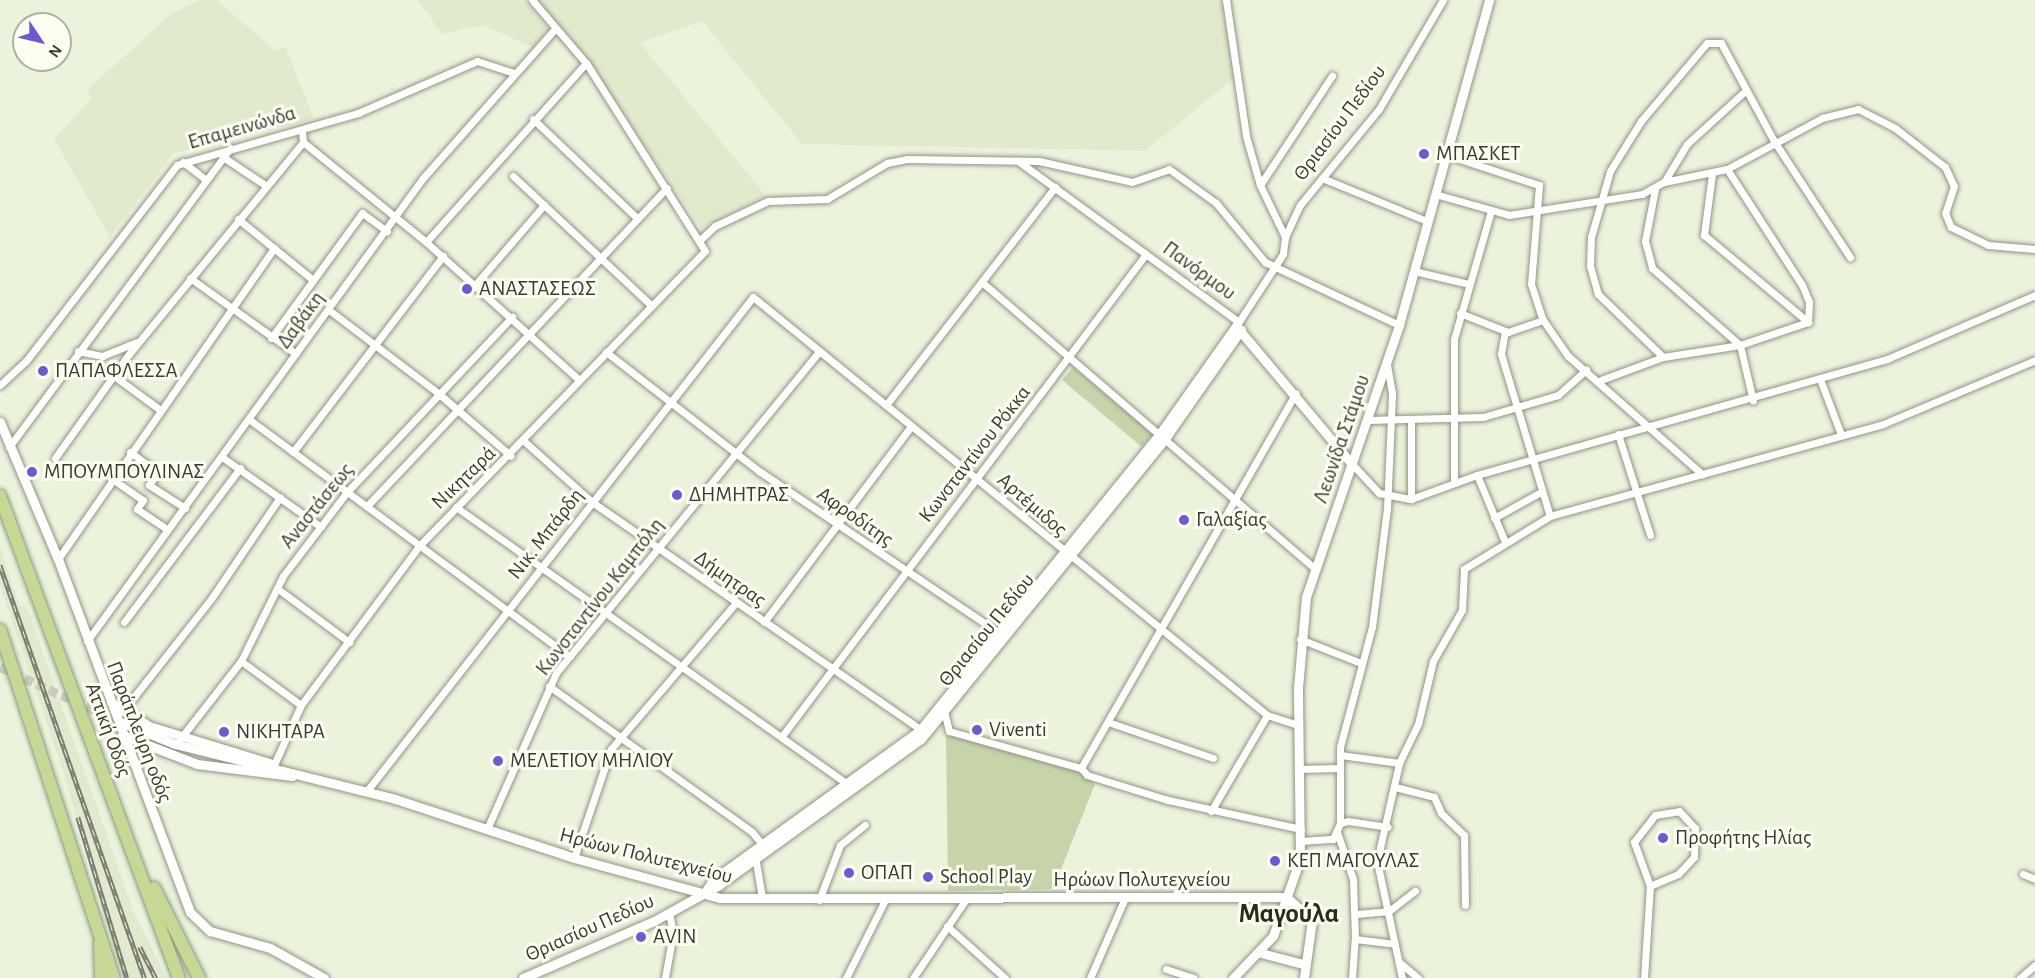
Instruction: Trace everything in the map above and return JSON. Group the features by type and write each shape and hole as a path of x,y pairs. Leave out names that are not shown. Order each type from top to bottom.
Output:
{"highway":[{"name":"Αττική Οδός","path":"0,496 179,978"},
{"path":"0,630 114,978"},
{"path":"131,847 199,978"},
{"path":"100,939 101,978"}],"main road":[{"name":"Λεωνίδα Στάμου","path":"1233,978 1261,952 1276,929 1301,841 1298,725 1300,639 1316,570 1399,325 1489,0"},
{"name":"Πανόρμου","path":"1238,326 1296,392 1353,464"},
{"name":"Θριασίου Πεδίου","path":"523,978 669,913 704,894 712,880 760,851 923,732 1163,435 1238,326"},
{"name":"Παράπλευρη οδός","path":"0,422 58,559 86,642 129,755 196,921 221,935 270,948 324,978"},
{"path":"109,699 122,712 180,739 257,755 273,767"},
{"name":"Ηρώων Πολυτεχνείου","path":"123,723 175,744 366,792 574,858 704,894 819,900 1286,897"},
{"path":"122,735 144,747 235,772 303,776"},
{"path":"129,755 144,747"},
{"path":"1286,897 1312,920 1303,964 1304,978"},
{"path":"1261,952 1303,964"}],"street":[{"path":"532,0 586,63 701,239 715,226 779,197 810,203 826,199 887,163 1017,160 1065,165 1132,182 1157,171 1182,174 1216,203 1275,268 1399,325"},
{"path":"1226,0 1246,136 1260,185 1285,237"},
{"name":"Θριασίου Πεδίου","path":"1238,326 1275,268 1285,237 1300,205 1379,109 1443,0"},
{"name":"Δαβάκη","path":"86,642 397,217 513,73 555,29"},
{"path":"1663,357 1604,303 1593,285 1591,237 1599,199 1641,121 1707,43 1721,43 1774,141 1850,257"},
{"name":"Επαμεινώνδα","path":"0,385 26,361 167,174 183,162 358,113 477,61 513,73"},
{"path":"426,242 533,119 586,63"},
{"path":"1260,185 1332,76"},
{"path":"1434,194 1509,215 1655,189 1664,182 1687,144 1745,91"},
{"path":"1664,182 1712,174 1727,169 1774,141 1846,108 1872,115 1945,167 1954,186 1945,213 1951,227 1988,245 2035,249"},
{"path":"533,119 637,218"},
{"path":"55,458 141,340 265,185 303,142 302,130"},
{"path":"303,142 397,217 476,285 579,380"},
{"path":"9,447 230,148"},
{"path":"1447,155 1537,182 1531,284 1543,320 1568,356 1601,380 1702,474"},
{"path":"223,157 265,185"},
{"name":"Πανόρμου","path":"1017,160 1146,254 1238,326"},
{"path":"183,162 206,180"},
{"path":"1727,169 1802,285 1809,302 1808,322"},
{"path":"1712,174 1704,235 1808,322"},
{"path":"513,176 652,306"},
{"path":"1322,178 1426,221"},
{"path":"886,405 984,284 1055,187"},
{"path":"367,506 599,257 667,188"},
{"path":"1655,189 1646,241 1652,268 1740,345 1753,401"},
{"path":"476,285 544,205"},
{"path":"1454,483 1452,354 1460,313 1491,211"},
{"path":"271,338 362,213 387,231"},
{"path":"238,219 313,280"},
{"name":"Νικηταρά","path":"273,767 301,705 420,545 510,456 579,380 700,257 705,251 701,239"},
{"path":"58,559 111,478 274,248"},
{"name":"Κωνσταντίνου Ρόκκα","path":"782,736 976,478 1071,358 1146,254"},
{"path":"293,452 373,343 442,256"},
{"path":"1414,271 1468,284"},
{"path":"190,278 296,354"},
{"path":"984,284 1163,435 1316,570"},
{"path":"1353,464 1386,496 1412,499 1477,475 1648,425 1753,401 1887,360 2035,295"},
{"name":"Αρτέμιδος","path":"753,297 976,478 1066,555 1267,715 1298,725"},
{"name":"Νικ. Μπάρδη","path":"366,792 753,297"},
{"path":"329,309 459,409 510,456"},
{"path":"1460,313 1505,331 1543,320"},
{"name":"Αναστάσεως","path":"180,739 241,661 278,589 347,492 512,317"},
{"path":"1601,380 1663,357 1740,345 1808,322"},
{"path":"1505,331 1501,354 1518,407 1539,493 1550,516"},
{"path":"78,351 102,356 141,340"},
{"name":"Κωνσταντίνου Καμπόλη","path":"487,829 549,686 570,657 609,612 819,351"},
{"name":"Αφροδίτης","path":"606,352 736,454 836,525 1001,635"},
{"path":"1402,978 1393,944 1385,878 1377,871 1399,764 1418,724 1433,661 1462,610 1461,573 1505,542 1550,516 1932,407 2035,360"},
{"path":"1301,841 1334,839 1340,823 1340,755 1377,600 1386,496 1389,423 1387,364"},
{"path":"1368,420 1389,423 1410,422 1454,418 1518,407 1558,395 1586,370"},
{"path":"114,376 159,409"},
{"path":"1820,379 1840,432"},
{"path":"1082,768 1296,392"},
{"path":"249,420 570,657"},
{"path":"1410,422 1412,499"},
{"path":"764,622 911,426"},
{"path":"1618,434 1650,535"},
{"name":"Δήμητρας","path":"524,441 592,502 832,672 923,732"},
{"path":"130,452 158,472 149,485 185,508"},
{"path":"222,457 321,527"},
{"path":"124,622 240,468"},
{"path":"1477,475 1505,542"},
{"path":"111,478 143,500 137,509 168,530"},
{"path":"1494,518 1539,493"},
{"path":"122,712 211,599 280,497"},
{"path":"456,507 684,665 849,786"},
{"path":"278,589 349,642"},
{"path":"574,858 618,740 735,604"},
{"path":"1300,639 1361,663"},
{"path":"241,661 301,705"},
{"path":"549,686 760,851 762,898"},
{"path":"943,708 949,731 1082,768 1088,775 1211,811 1301,829"},
{"path":"1211,811 1267,715"},
{"path":"1108,722 1213,758"},
{"path":"1340,755 1399,764"},
{"path":"1299,769 1339,768"},
{"path":"1395,787 1434,797 1441,813 1464,835 1465,905"},
{"path":"1644,978 1650,886 1635,851 1636,836 1655,815 1679,811 1695,828 1694,857 1678,874 1650,886"},
{"path":"1340,823 1388,826"},
{"path":"819,900 840,845 865,825"},
{"path":"1337,832 1353,879 1356,914 1352,978"},
{"path":"2024,874 2035,879"},
{"path":"1356,914 1389,912 1415,891"},
{"path":"1090,978 1125,898"},
{"path":"913,978 966,899"},
{"path":"846,978 885,900"},
{"path":"665,978 673,933 669,913"},
{"path":"947,926 1005,978"},
{"path":"1355,939 1393,944"},
{"path":"1399,962 1418,978"},
{"path":"2020,978 2035,965"},
{"path":"1166,969 1194,978"}],"shaded area":[{"path":"199,0 217,0 275,51 285,46 314,119 174,153 110,237 54,139 92,98 87,90 171,14"},
{"path":"418,0 524,0 549,30 533,47 482,25 442,34"},
{"path":"538,0 1221,0 1234,78 1145,151 802,144 702,21 640,43 766,196 701,228 591,66"},
{"path":"1073,367 1153,434 1142,447 1062,380"},
{"path":"0,548 20,606 27,607 134,913 167,978 121,978 64,774 0,586"},
{"path":"946,733 1082,773 1095,784 1053,889 948,891"}],"tunnel":[{"path":"0,667 123,723"}],"railway":[{"path":"0,565 145,978"},
{"path":"78,817 127,978"},
{"path":"140,947 156,978"}],"place":[{"name":"ΜΠΑΣΚΕΤ","path":"1424,154"},
{"name":"ΑΝΑΣΤΑΣΕΩΣ","path":"467,289"},
{"name":"ΠΑΠΑΦΛΕΣΣΑ","path":"43,371"},
{"name":"ΜΠΟΥΜΠΟΥΛΙΝΑΣ","path":"32,472"},
{"name":"ΔΗΜΗΤΡΑΣ","path":"677,495"},
{"name":"Γαλαξίας","path":"1184,520"},
{"name":"Viventi","path":"977,730"},
{"name":"ΝΙΚΗΤΑΡΑ","path":"224,732"},
{"name":"ΜΕΛΕΤΙΟΥ ΜΗΛΙΟΥ","path":"498,761"},
{"name":"Προφήτης Ηλίας","path":"1663,838"},
{"name":"ΚΕΠ ΜΑΓΟΥΛΑΣ","path":"1275,861"},
{"name":"ΟΠΑΠ","path":"849,873"},
{"name":"School Play","path":"928,877"},
{"name":"AVIN","path":"641,937"}],"district":[{"name":"Μαγούλα","path":"1289,914"}]}
